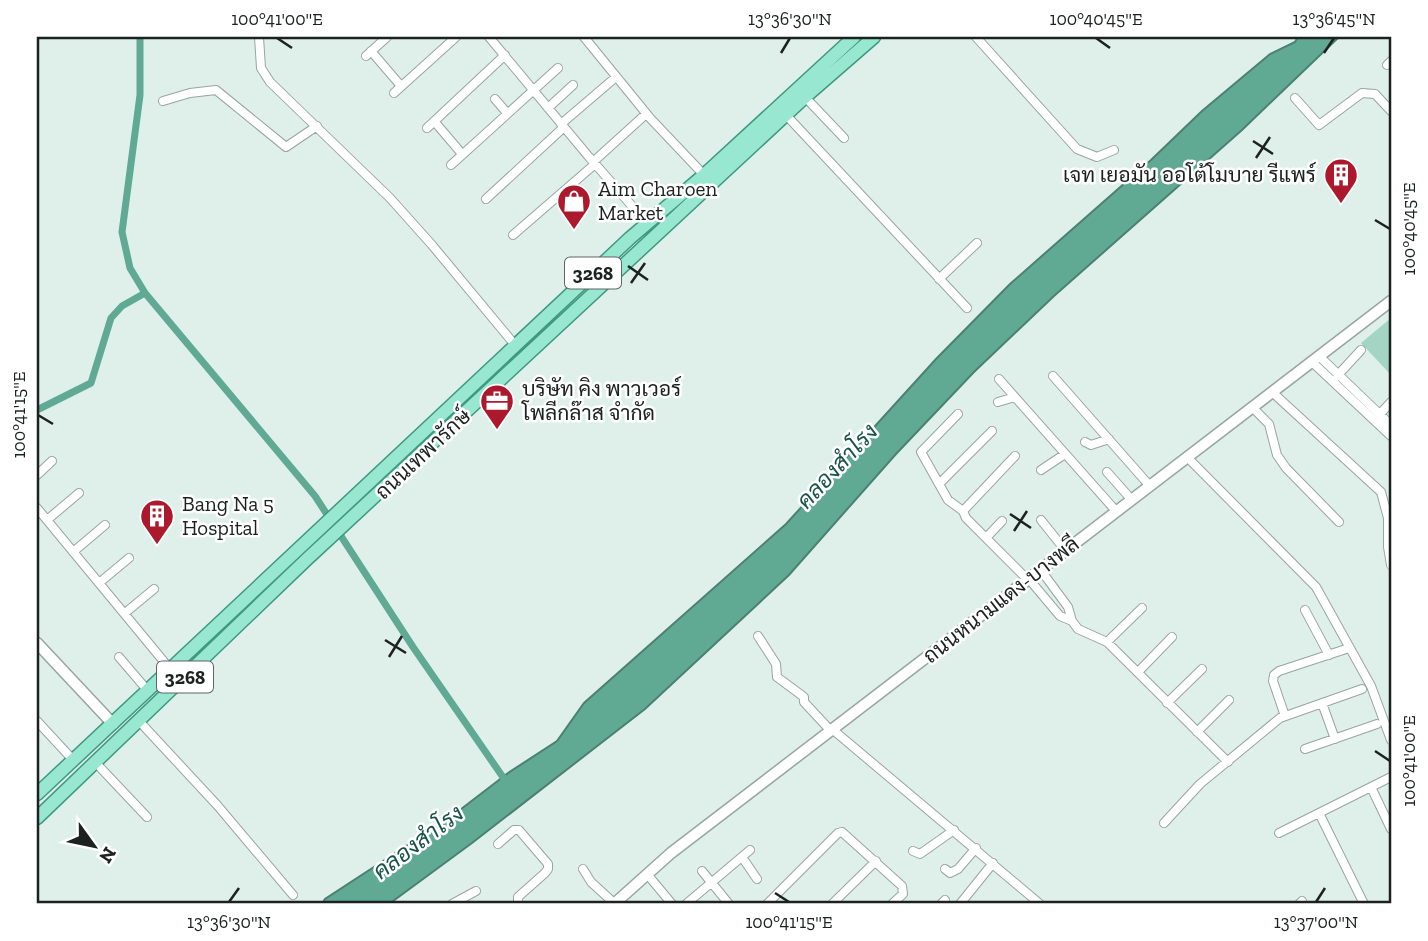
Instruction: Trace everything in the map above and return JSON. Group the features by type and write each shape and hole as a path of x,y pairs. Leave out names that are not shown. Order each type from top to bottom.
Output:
{"main road":[{"name":"ถนนเทพารักษ์","path":"39,788 74,761 515,345 854,37"},
{"name":"ถนนเทพารักษ์","path":"37,818 333,537 805,97 874,37"},
{"name":"ถนนหนามแดง-บางพลี","path":"615,904 671,853 1391,300"},
{"path":"37,643 113,724"}],"street":[{"path":"259,37 261,68 270,82 390,198 515,345"},
{"path":"387,37 368,53 401,86"},
{"path":"394,93 456,37"},
{"path":"489,37 647,223"},
{"path":"584,37 646,114 704,175"},
{"path":"976,37 1077,149 1097,157 1114,150"},
{"path":"427,128 505,55"},
{"path":"451,165 558,68"},
{"path":"486,199 616,77"},
{"path":"548,108 573,85"},
{"path":"163,101 190,93 216,90 286,148 317,127"},
{"path":"1294,98 1319,125 1363,93 1375,94 1391,111"},
{"path":"805,97 844,138"},
{"path":"495,99 507,113"},
{"path":"513,235 646,114"},
{"path":"786,115 967,308"},
{"path":"434,121 462,154"},
{"path":"939,279 977,243"},
{"path":"1335,377 1362,350"},
{"path":"1316,359 1391,436"},
{"path":"1053,376 1149,485"},
{"path":"1335,377 1391,425"},
{"path":"999,379 1116,511"},
{"path":"1272,392 1381,492 1388,518 1391,565"},
{"path":"998,402 1015,397"},
{"path":"1380,414 1391,402"},
{"path":"1252,407 1269,424 1277,456 1286,468 1339,522"},
{"path":"958,414 921,452 948,499 963,511 966,518 1028,579 1060,616 1072,621"},
{"path":"939,484 992,431"},
{"path":"1085,442 1091,445 1109,439"},
{"path":"1041,470 1065,454"},
{"path":"963,511 1015,456"},
{"path":"1187,457 1315,587 1371,686 1391,740"},
{"path":"37,475 52,461"},
{"path":"1107,472 1131,499"},
{"path":"47,520 79,493"},
{"path":"37,508 170,669"},
{"path":"1041,520 1065,551"},
{"path":"986,538 1002,522"},
{"path":"73,552 105,525"},
{"path":"99,583 129,558"},
{"path":"1040,569 1068,607 1072,621 1078,629 1107,642 1228,762"},
{"path":"125,613 154,589"},
{"path":"1107,642 1142,608"},
{"path":"1305,610 1329,655"},
{"path":"758,636 776,664 777,677 804,697 804,702 831,730 1040,904"},
{"path":"1138,673 1172,637"},
{"path":"1285,716 1273,681 1274,675 1346,649"},
{"path":"119,657 148,691"},
{"path":"1167,703 1202,669"},
{"path":"1164,823 1200,785 1285,716 1362,689"},
{"path":"1198,732 1229,700"},
{"path":"1322,703 1335,739"},
{"path":"139,721 217,805 293,895"},
{"path":"38,723 74,761"},
{"path":"1305,749 1377,724"},
{"path":"95,762 147,817"},
{"path":"1279,834 1391,777"},
{"path":"1371,787 1391,828"},
{"path":"1319,813 1364,904"},
{"path":"498,844 514,830 519,830 548,863 545,873 518,897 518,904"},
{"path":"914,851 920,854 926,851 954,830"},
{"path":"767,904 838,833 846,834 904,890 892,904"},
{"path":"945,869 950,873 958,869 976,848"},
{"path":"686,904 750,850"},
{"path":"741,858 757,879"},
{"path":"832,904 876,862"},
{"path":"960,904 993,863"},
{"path":"583,869 591,881 615,904"},
{"path":"702,871 729,904"},
{"path":"647,874 672,904"},
{"path":"452,904 476,891"}],"shaded area":[{"path":"1391,318 1391,375 1361,343"}],"water":[{"name":"คลองสำโรง","path":"1298,37 1339,37 1242,130 1054,296 974,372 896,454 789,575 645,709 389,904 322,904 325,899 452,816 508,773 557,741 584,703 786,524 936,359 1010,284 1151,160 1202,111 1270,54 1295,42"}],"waterway":[{"path":"140,37 140,95 122,232 130,268 145,293 315,496 413,647 507,783"},
{"path":"37,410 91,383 111,318 122,306 145,293"}],"place":[{"name":"เจท เยอมัน ออโต้โมบาย รีแพร์","path":"1341,205"},
{"name":"Aim Charoen Market","path":"574,231"},
{"name":"บริษัท คิง พาวเวอร์ โพลีกล๊าส จำกัด","path":"497,431"},
{"name":"Bang Na 5 Hospital","path":"157,546"}]}
